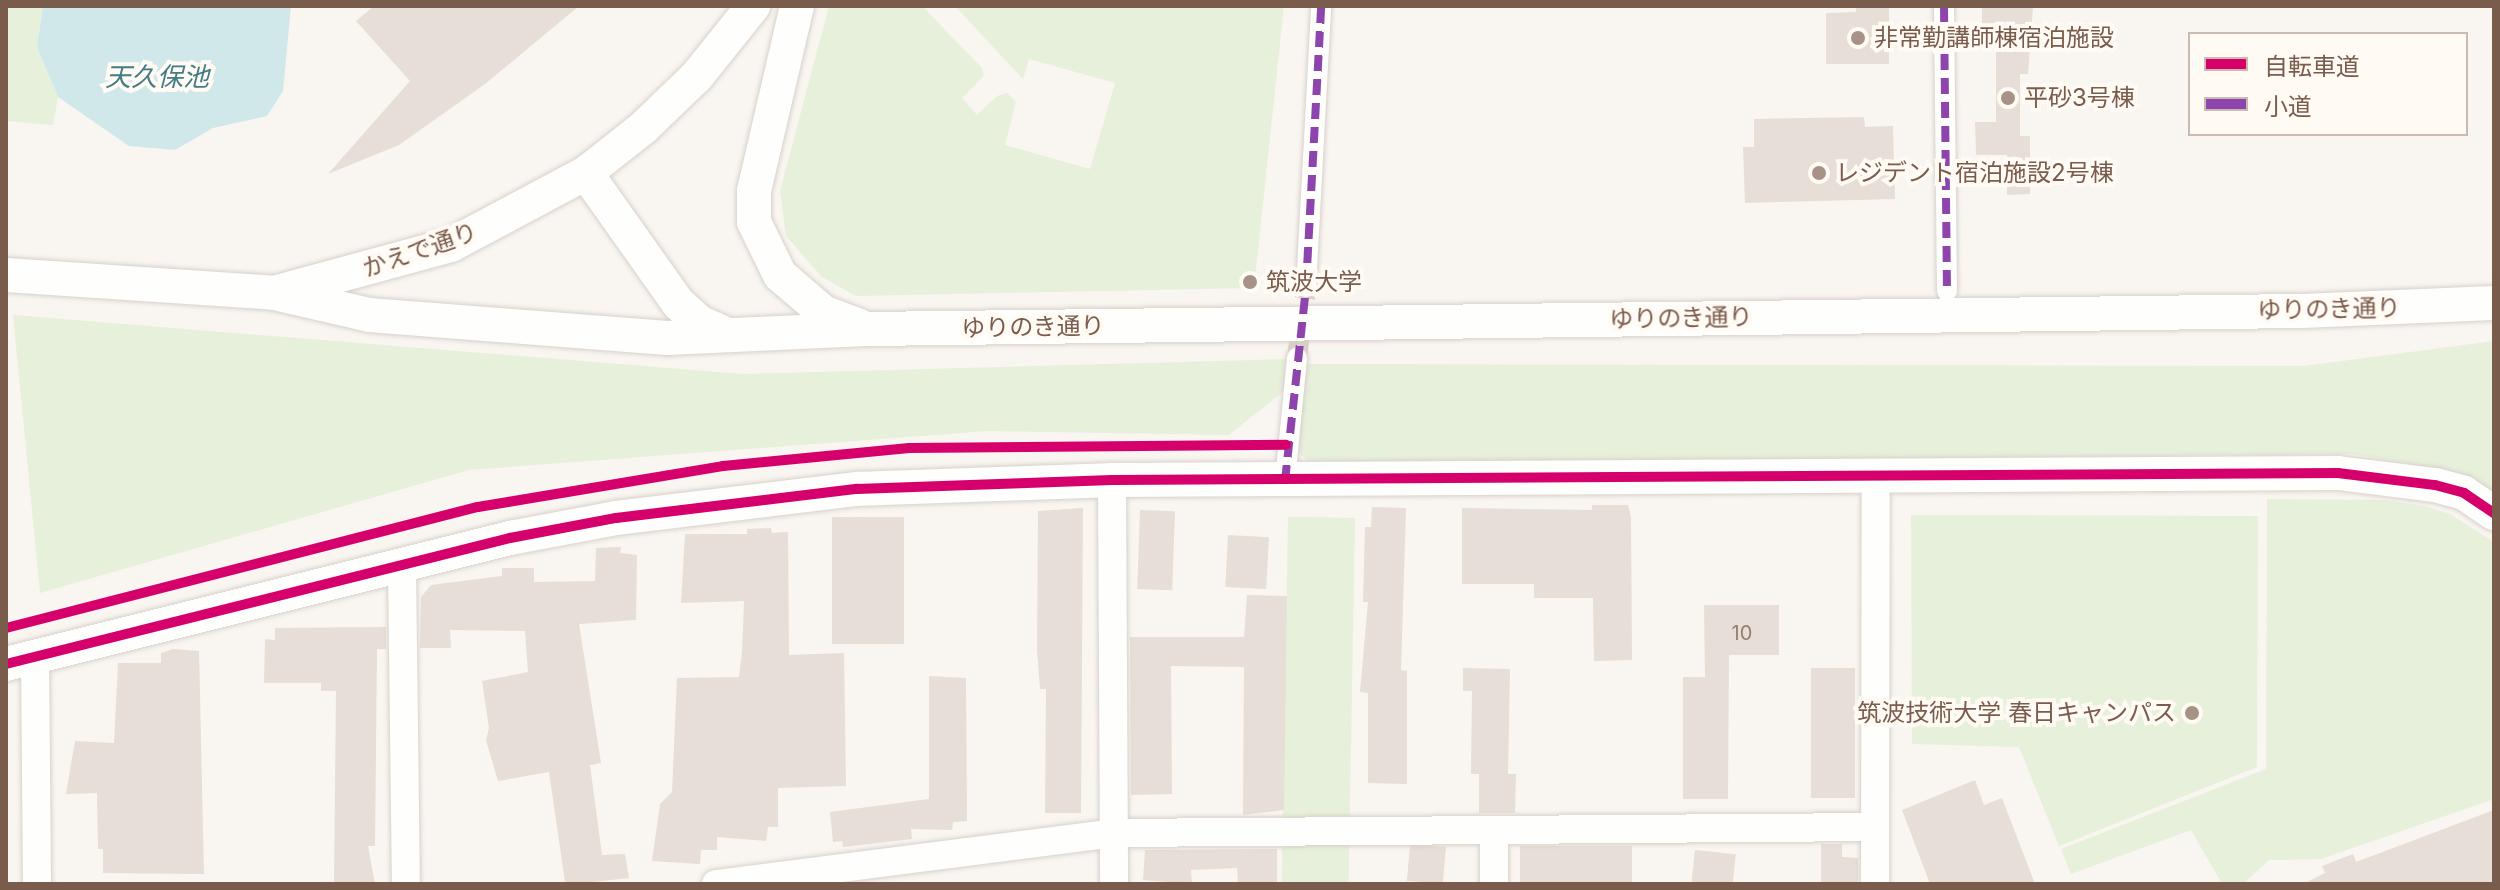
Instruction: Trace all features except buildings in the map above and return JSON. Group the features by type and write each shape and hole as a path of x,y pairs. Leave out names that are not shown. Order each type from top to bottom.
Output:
{"street":[{"name":"かえで通り","path":"6,275 274,293 451,245 586,173 643,128 697,76 753,6"},
{"path":"797,6 754,191 754,222 780,275 823,312 867,329"},
{"path":"1306,287 1321,6"},
{"path":"1944,6 1947,291"},
{"path":"586,173 678,303 699,322 726,334"},
{"path":"274,293 369,315 667,338 867,329"},
{"name":"ゆりのき通り","path":"867,329 2301,311 2494,303"},
{"path":"1285,481 1297,358"},
{"path":"37,884 20,660 510,538 720,505 857,489 1112,480 2338,473 2435,485 2464,493 2494,513"},
{"path":"1875,884 1876,477"},
{"path":"1112,480 1114,884"},
{"path":"402,565 406,884"},
{"path":"716,884 1114,833 1875,827"},
{"path":"1494,830 1494,884"}],"green space":[{"path":"6,6 43,6 37,47 58,97 53,125 6,121"},
{"path":"829,6 922,6 982,68 984,76 962,98 977,115 997,96 1007,93 1016,102 1005,145 1090,169 1115,83 1029,59 1023,79 955,6 1284,6 1254,288 856,296 822,277 786,236 780,191"},
{"path":"13,315 743,374 1287,359 1284,391 1229,435 987,431 469,470 40,593"},
{"path":"2494,341 2494,497 2460,473 2353,454 1312,463 1300,454 1295,438 1302,364 2304,366"},
{"path":"2267,499 2385,500 2424,506 2450,514 2494,542 2494,799 2321,859 2269,860 2243,884 2222,884 2191,830 2071,874 2061,849 2266,769"},
{"path":"1911,515 2258,516 2257,767 2059,846 2019,747 1912,744"},
{"path":"1288,517 1355,518 1349,884 1282,883"}],"water":[{"name":"天久保池","path":"43,6 291,6 283,91 267,116 213,128 175,150 129,146 58,97 37,47"}],"tunnel":[{"path":"1297,358 1306,287"}],"marked path":[{"path":"1285,481 1306,287 1321,6"},
{"path":"1944,6 1947,291"}],"cycle path":[{"path":"6,628 478,507 723,466 909,448 1286,445"},
{"path":"6,664 510,538 616,518 857,489 1112,480 2338,473 2435,485 2464,493 2494,513"}],"place":[{"name":"非常勤講師棟宿泊施設","path":"1858,38"},
{"name":"平砂3号棟","path":"2008,98"},
{"name":"レジデント宿泊施設2号棟","path":"1819,173"},
{"name":"筑波大学","path":"1250,282"},
{"name":"筑波技術大学 春日キャンパス","path":"2192,713"}]}
